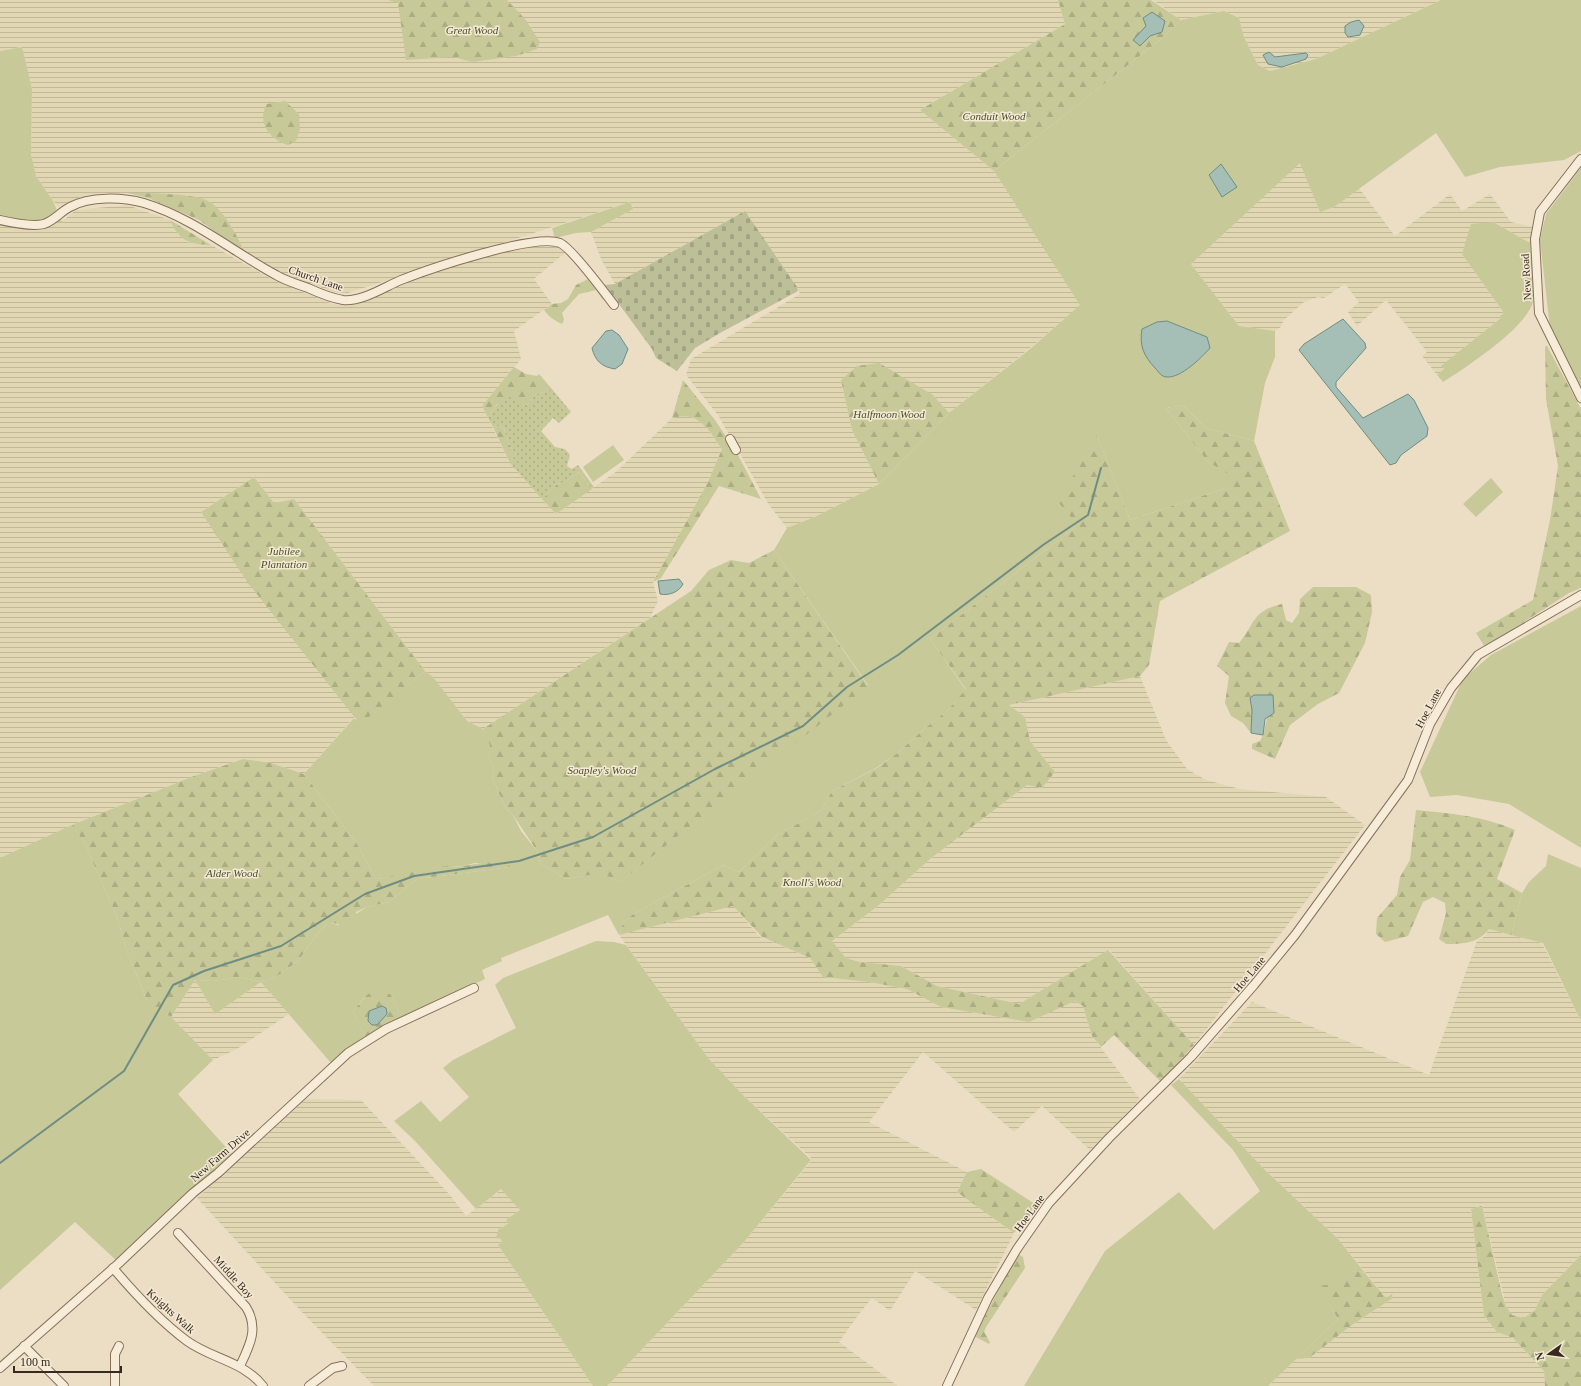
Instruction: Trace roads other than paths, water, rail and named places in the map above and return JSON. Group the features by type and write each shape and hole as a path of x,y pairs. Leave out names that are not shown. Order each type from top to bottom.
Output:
{"street":[{"name":"New Road","path":"1581,159 1540,212 1535,239 1539,313 1542,323 1581,398"},
{"name":"Church Lane","path":"0,220 15,223 42,224 54,220 70,207 87,202 127,200 144,204 197,226 243,256 278,276 329,296 344,300 358,299 426,271 512,246 528,242 550,241 564,246 614,305"},
{"path":"730,439 736,450"},
{"name":"Hoe Lane","path":"947,1386 988,1298 1017,1248 1049,1203 1109,1138 1191,1057 1254,985 1295,935 1408,780 1430,724 1451,688 1478,655 1581,595"},
{"name":"New Farm Drive","path":"0,1368 113,1268 193,1193 218,1173 348,1053 386,1029 474,988"},
{"name":"Middle Boy","path":"178,1233 246,1307 251,1315 253,1333 251,1342 240,1366"},
{"name":"Knights Walk","path":"113,1268 140,1298 188,1342 240,1366 263,1386"},
{"path":"24,1346 64,1386"},
{"path":"110,1386 116,1386 115,1354 119,1346"},
{"path":"309,1386 333,1368 342,1366"}],"water":[{"path":"1152,12 1165,21 1162,32 1150,36 1140,46 1133,40 1146,26 1143,18"},
{"path":"1359,20 1364,26 1360,35 1348,37 1345,33 1345,26 1351,22"},
{"path":"1269,52 1275,57 1306,53 1308,55 1306,59 1282,67 1268,64 1263,55"},
{"path":"1221,164 1237,187 1222,197 1209,175"},
{"path":"1343,319 1365,343 1366,348 1336,382 1336,387 1363,418 1408,394 1414,400 1428,428 1427,436 1401,455 1396,463 1390,465 1299,350 1304,344"},
{"path":"1167,321 1207,337 1210,348 1196,362 1184,371 1167,377 1160,374 1145,355 1141,335 1142,329 1157,322"},
{"path":"612,330 619,335 628,349 622,364 615,369 606,367 600,363 597,360 592,348 606,331"},
{"path":"679,579 683,584 679,589 670,594 660,594 658,581"},
{"path":"1254,695 1273,695 1274,713 1265,719 1263,735 1251,733 1252,710 1250,698"},
{"path":"382,1006 386,1008 387,1014 377,1025 372,1025 368,1021 369,1011"}],"waterway":[{"path":"0,1163 124,1071 173,985 204,971 281,946 365,894 414,876 519,861 593,837 715,769 803,726 847,687 898,655 1043,545 1088,515 1101,468"}],"park label":[{"name":"Great Wood","path":"472,30"},
{"name":"Conduit Wood","path":"994,116"},
{"name":"Halfmoon Wood","path":"889,414"},
{"name":"Jubilee Plantation","path":"284,557"},
{"name":"Soapley's Wood","path":"602,770"},
{"name":"Alder Wood","path":"232,873"},
{"name":"Knoll's Wood","path":"812,882"}]}
